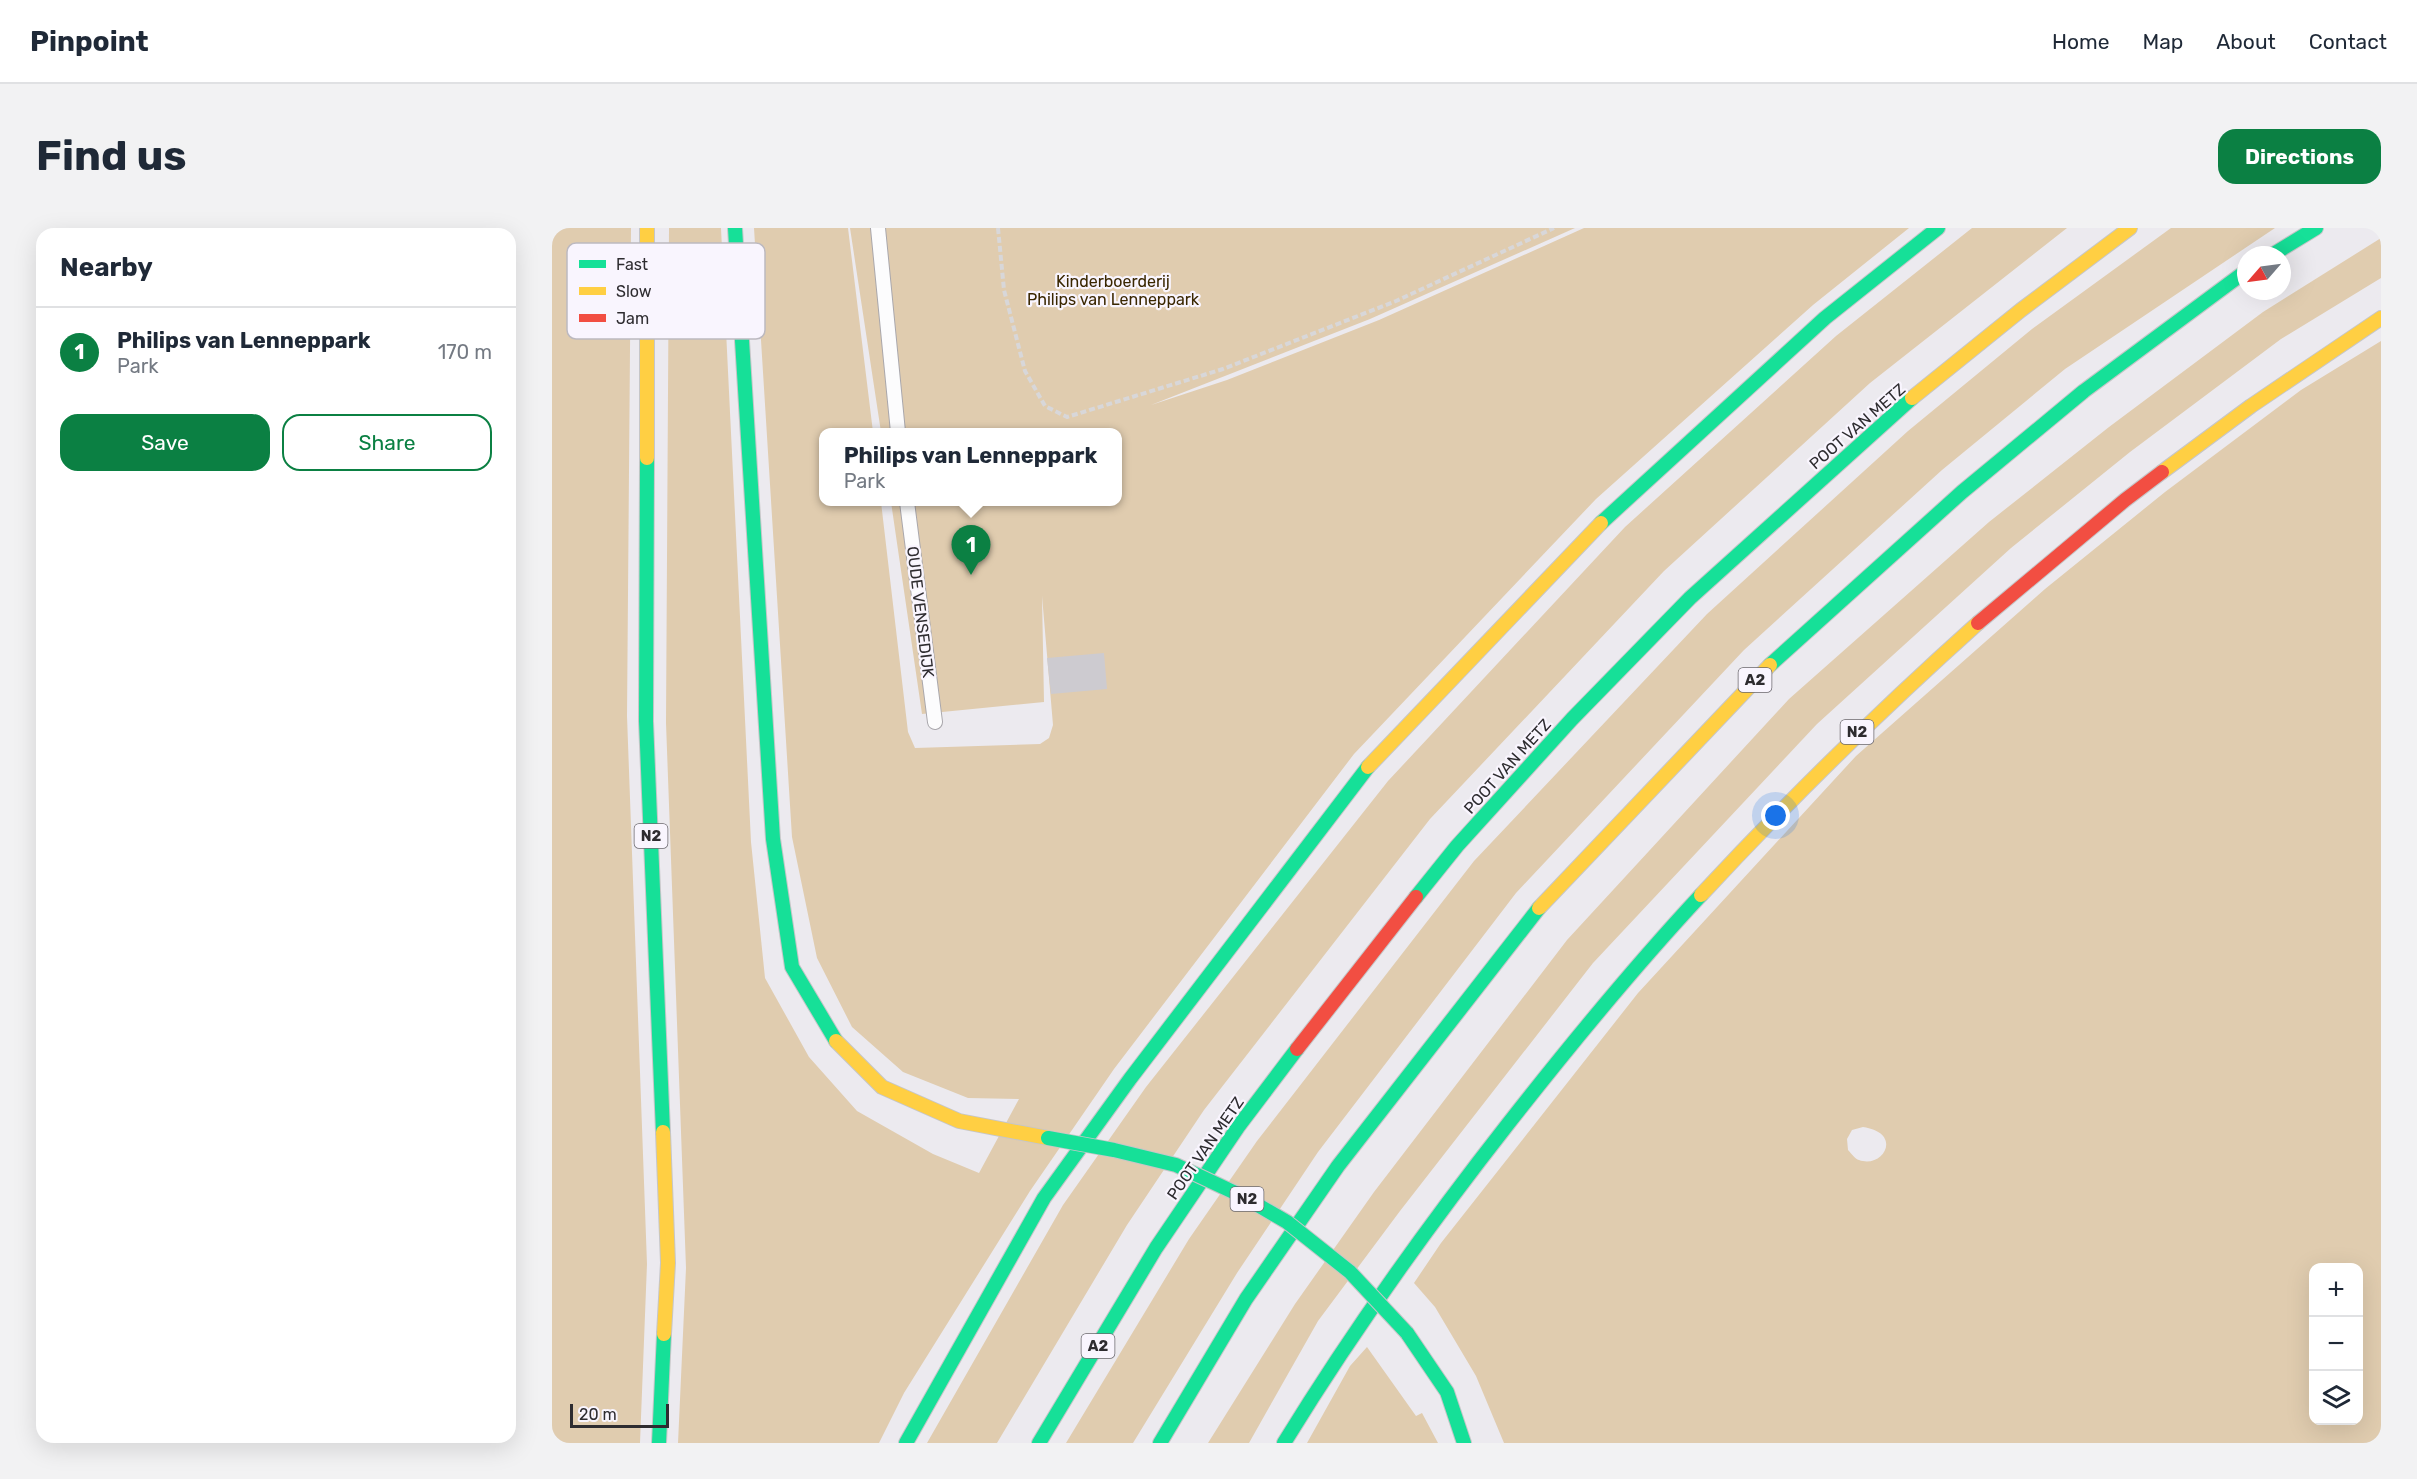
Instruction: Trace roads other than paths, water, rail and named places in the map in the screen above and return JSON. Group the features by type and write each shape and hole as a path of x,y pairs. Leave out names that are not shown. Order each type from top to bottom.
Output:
{"highway":[{"name":"N2","path":"647,228 647,243"},
{"name":"N2","path":"735,228 736,243"},
{"path":"906,1443 1044,1198 1144,1060 1372,762 1611,513 1825,318 1938,228"},
{"name":"POOT VAN METZ","path":"1039,1443 1156,1248 1238,1127 1347,982 1465,837 1572,719 1690,598 1894,413 2021,309 2130,228"},
{"path":"2287,246 2316,228"},
{"name":"A2","path":"1160,1443 1246,1299 1338,1166 1536,911 1766,668 1935,516 2084,391 2237,278"},
{"name":"N2","path":"1284,1443 1323,1381 1422,1238 1566,1049 1720,873 1838,749 2028,579 2156,475 2306,366 2381,318"},
{"name":"N2","path":"647,339 646,721 668,1263 660,1443"},
{"name":"N2","path":"742,339 773,839 792,967 832,1038 882,1087 959,1121 1114,1150 1176,1165 1244,1197 1287,1222 1350,1272 1407,1333 1447,1392 1464,1443"}],"lane":[{"path":"878,228 898,428"},
{"name":"OUDE VENSEDIJK","path":"908,506 935,722"}],"place":[{"name":"Philips van Lenneppark","path":"971,575"}],"park label":[{"name":"Kinderboerderij Philips van Lenneppark","path":"1113,290"}]}
